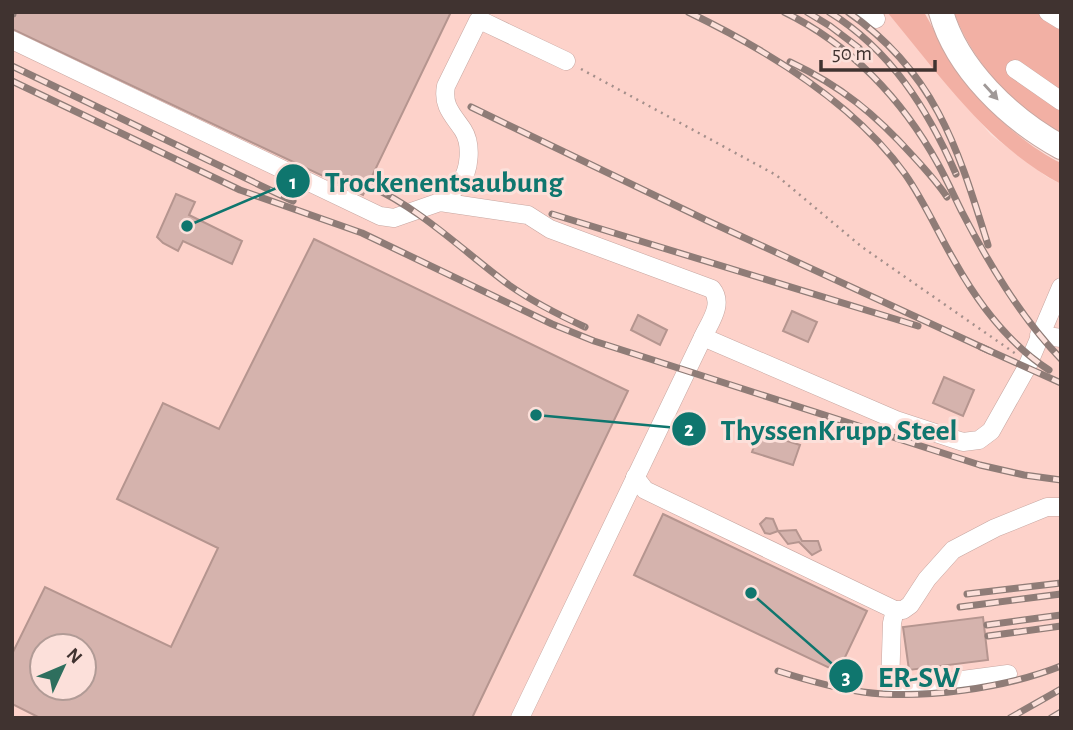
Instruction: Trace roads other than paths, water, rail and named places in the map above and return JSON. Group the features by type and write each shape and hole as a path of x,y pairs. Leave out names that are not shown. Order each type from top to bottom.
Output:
{"highway":[{"path":"941,13 955,45 974,73 1017,117 1061,147"}],"lane":[{"path":"1048,12 1061,20"},
{"path":"12,40 380,216 394,218 440,202 461,183 469,150 466,133 451,114 444,95 478,21 566,61"},
{"path":"1015,69 1061,101"},
{"path":"440,202 528,215 550,229 712,289 718,301 520,718"},
{"path":"703,337 896,420 963,442 979,440 991,431 1029,362 1061,287"},
{"path":"1039,335 1061,338"},
{"path":"635,477 645,491 895,610 903,610 910,605 927,579 953,550 995,528 1047,507 1061,507"},
{"path":"895,610 892,623 890,686 917,686 1008,674"}],"railway":[{"path":"688,12 777,61 834,101 860,124 905,174 984,307 1021,348 1049,370"},
{"path":"784,12 808,25 853,57 891,96 924,140 1006,289 1061,359"},
{"path":"807,12 859,48"},
{"path":"829,12 871,44 905,83 933,127 956,174"},
{"path":"848,12 903,61 940,115 966,177 988,245"},
{"path":"790,62 841,91 871,114 899,141 947,197"},
{"path":"12,66 293,201"},
{"path":"12,81 240,190 362,233 552,324 594,341 980,465 1061,480"},
{"path":"471,107 708,221 990,351"},
{"path":"368,185 424,218 518,291 585,327"},
{"path":"552,214 918,326"},
{"path":"981,347 1061,383"},
{"path":"967,594 1061,583"},
{"path":"960,607 1061,594"},
{"path":"987,625 1061,615"},
{"path":"988,636 1061,626"},
{"path":"778,671 852,690 911,694 989,686 1061,666"},
{"path":"1010,718 1061,689"},
{"path":"1051,718 1061,712"}],"place":[{"name":"Trockenentsaubung","path":"187,226"},
{"name":"ThyssenKrupp Steel","path":"536,415"},
{"name":"ER-SW","path":"751,593"}]}
